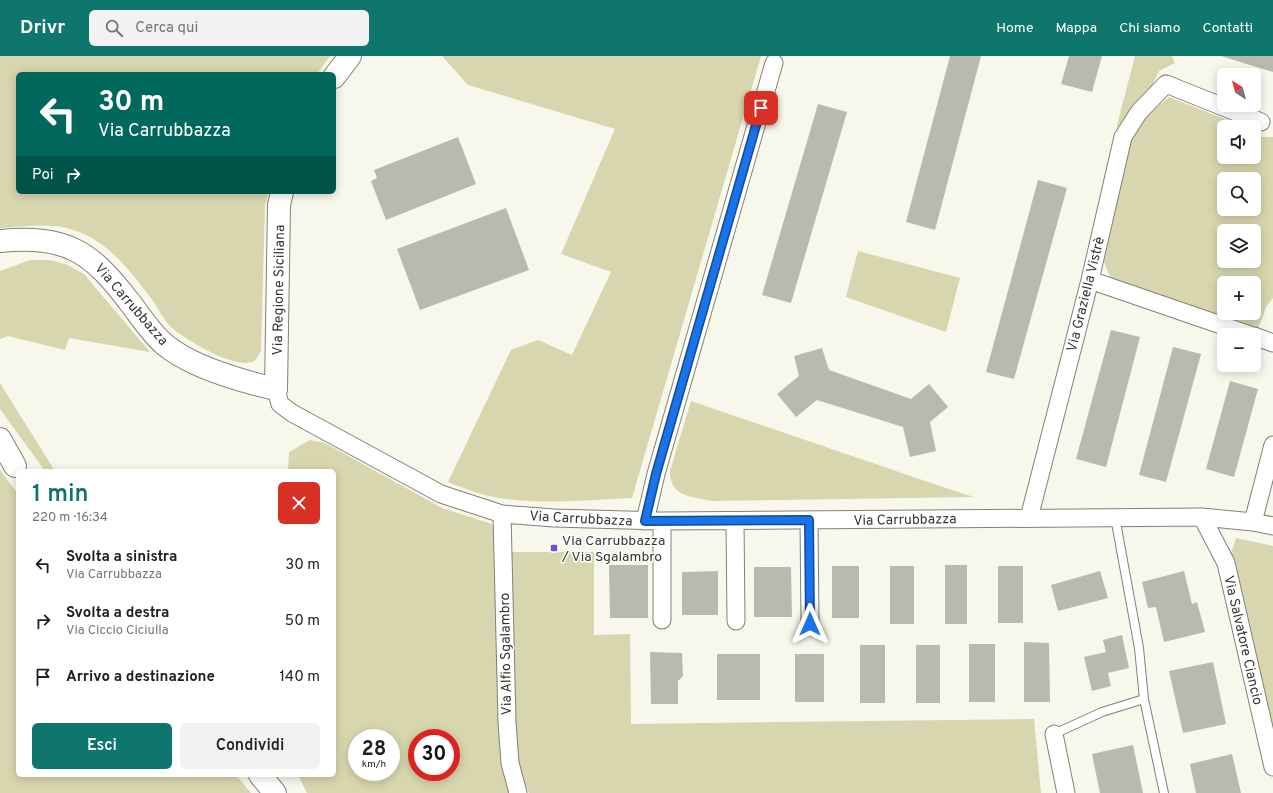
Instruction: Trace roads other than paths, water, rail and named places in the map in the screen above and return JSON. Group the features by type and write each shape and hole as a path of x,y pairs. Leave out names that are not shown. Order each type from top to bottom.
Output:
{"main road":[{"path":"336,74 350,56"},
{"name":"Via Regione Siciliana","path":"276,389 279,204 282,194"},
{"name":"Via Carrubbazza","path":"0,241 26,239 42,240 59,243 74,250 97,263 117,285 150,328 169,347 185,358 227,375 276,389"},
{"path":"0,257 35,248 74,250"},
{"path":"0,439 17,469"},
{"path":"0,448 17,469"},
{"path":"262,777 275,793"}],"street":[{"path":"662,620 654,521 656,474 774,62"},
{"name":"Via Graziella Vistrè","path":"1029,518 1090,280 1122,137 1139,112 1166,84 1256,120"},
{"path":"1090,280 1230,328"},
{"path":"1261,339 1273,343"},
{"name":"Via Carrubbazza","path":"276,389 280,404 292,413 441,494 502,514 654,521 1202,517 1253,522 1273,526"},
{"path":"1253,522 1273,445"},
{"name":"Via Alfio Sgalambro","path":"502,514 507,722 510,763 518,793"},
{"name":"Via Salvatore Ciancio","path":"1202,517 1226,563 1273,767"},
{"path":"809,520 810,624"},
{"path":"735,521 736,622"},
{"path":"1054,734 1066,793"}],"lane":[{"path":"1115,517 1139,648 1144,699 1164,793"},
{"path":"1054,734 1102,712 1144,699"}],"place":[{"name":"Via Carrubbazza / Via Sgalambro","path":"554,548"}]}
